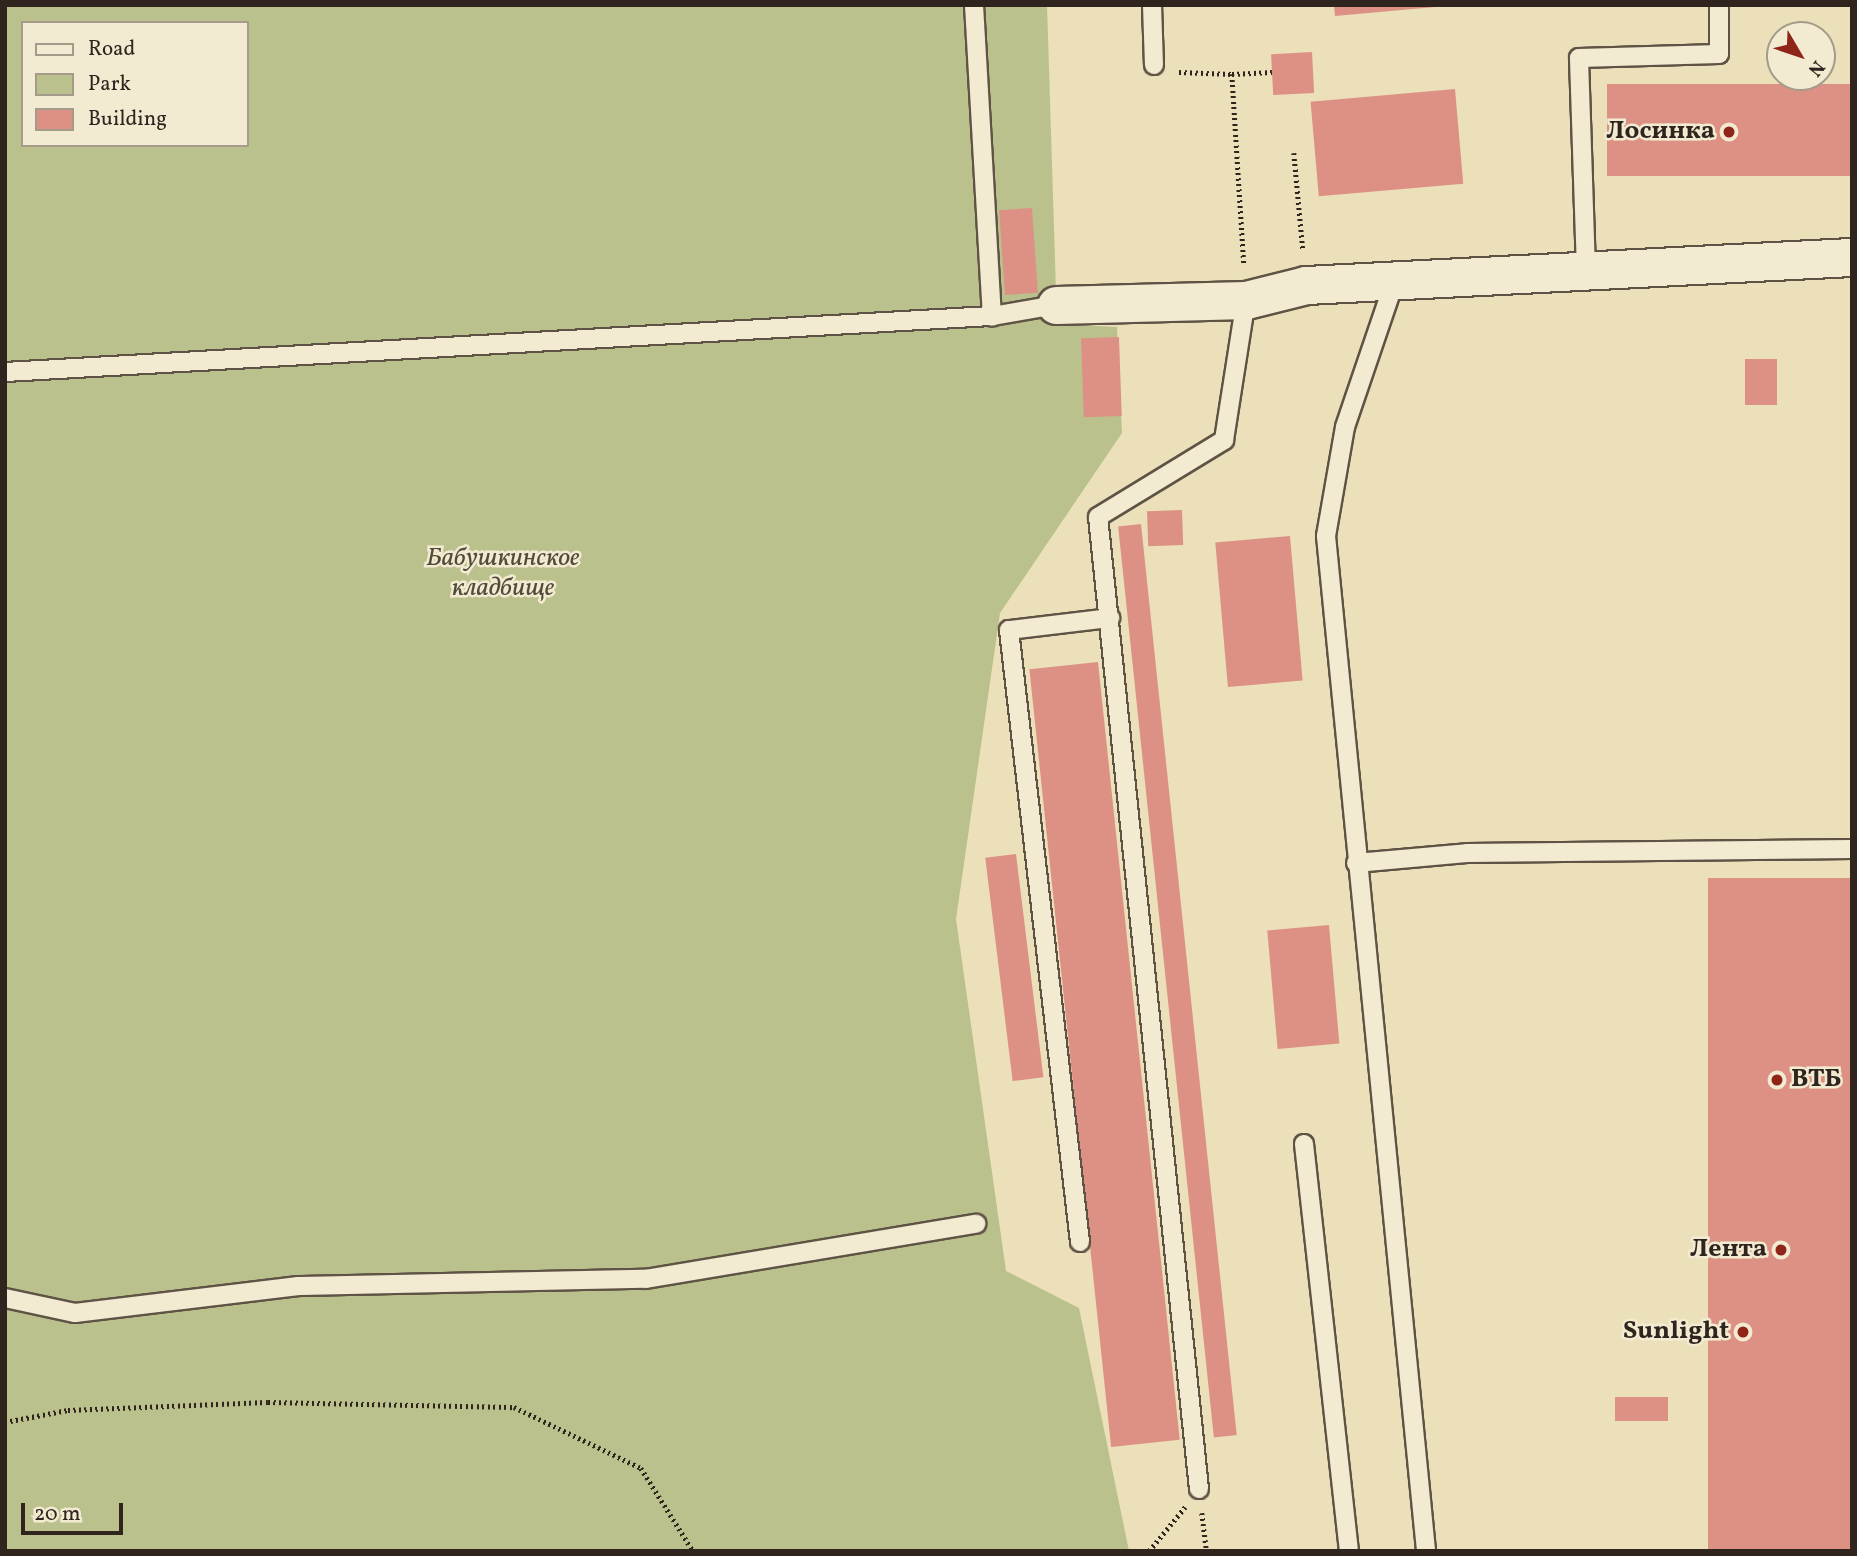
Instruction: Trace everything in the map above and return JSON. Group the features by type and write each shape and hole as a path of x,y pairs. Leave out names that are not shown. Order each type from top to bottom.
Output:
{"street":[{"path":"1056,305 1246,300 1306,285 1852,257"}],"lane":[{"path":"974,5 992,316"},
{"path":"1152,5 1154,65"},
{"path":"1586,270 1579,58 1719,54 1719,5"},
{"path":"1395,280 1345,427 1326,536 1356,863 1426,1551"},
{"path":"1199,1489 1098,517 1224,440 1246,300"},
{"path":"5,372 992,316 1056,305"},
{"path":"1080,1242 1009,631 1110,618"},
{"path":"1356,863 1467,853 1852,849"},
{"path":"1304,1144 1349,1551"},
{"path":"5,1298 75,1313 298,1286 646,1279 976,1224"}],"path":[{"path":"1154,65 1196,76 1272,72"},
{"path":"1232,74 1246,300"},
{"path":"1294,153 1306,285"},
{"path":"5,1422 68,1410 268,1402 514,1407 641,1468 693,1551"},
{"path":"1149,1551 1199,1489"},
{"path":"1199,1489 1207,1551"}],"green space":[{"name":"Бабушкинское кладбище","path":"5,5 1047,5 1057,324 1117,327 1122,433 1000,613 956,919 1006,1271 1079,1308 1129,1551 5,1551"}],"building":[{"path":"1334,5 1435,5 1435,7 1335,16"},
{"path":"1312,52 1314,93 1273,95 1271,54"},
{"name":"Лосинка","path":"1607,84 1766,84 1766,91 1836,91 1836,84 1852,84 1852,176 1607,176"},
{"path":"1455,89 1463,184 1319,196 1311,102"},
{"path":"1032,208 1038,293 1005,295 999,210"},
{"path":"1119,337 1122,416 1084,417 1081,338"},
{"path":"1745,359 1777,359 1777,405 1745,405"},
{"path":"1182,510 1183,545 1148,546 1147,511"},
{"path":"1141,524 1237,1435 1214,1437 1118,526"},
{"path":"1290,536 1303,680 1228,687 1215,543"},
{"path":"1098,662 1180,1440 1111,1447 1029,669"},
{"path":"1016,854 1043,1077 1013,1081 985,858"},
{"name":"Лента","path":"1708,878 1852,878 1852,1551 1708,1551"},
{"path":"1329,925 1339,1044 1278,1049 1267,930"},
{"path":"1615,1397 1668,1397 1668,1421 1615,1421"}],"place":[{"name":"Лосинка","path":"1729,132"},
{"name":"ВТБ","path":"1777,1080"},
{"name":"Лента","path":"1781,1250"},
{"name":"Sunlight","path":"1743,1332"}]}
